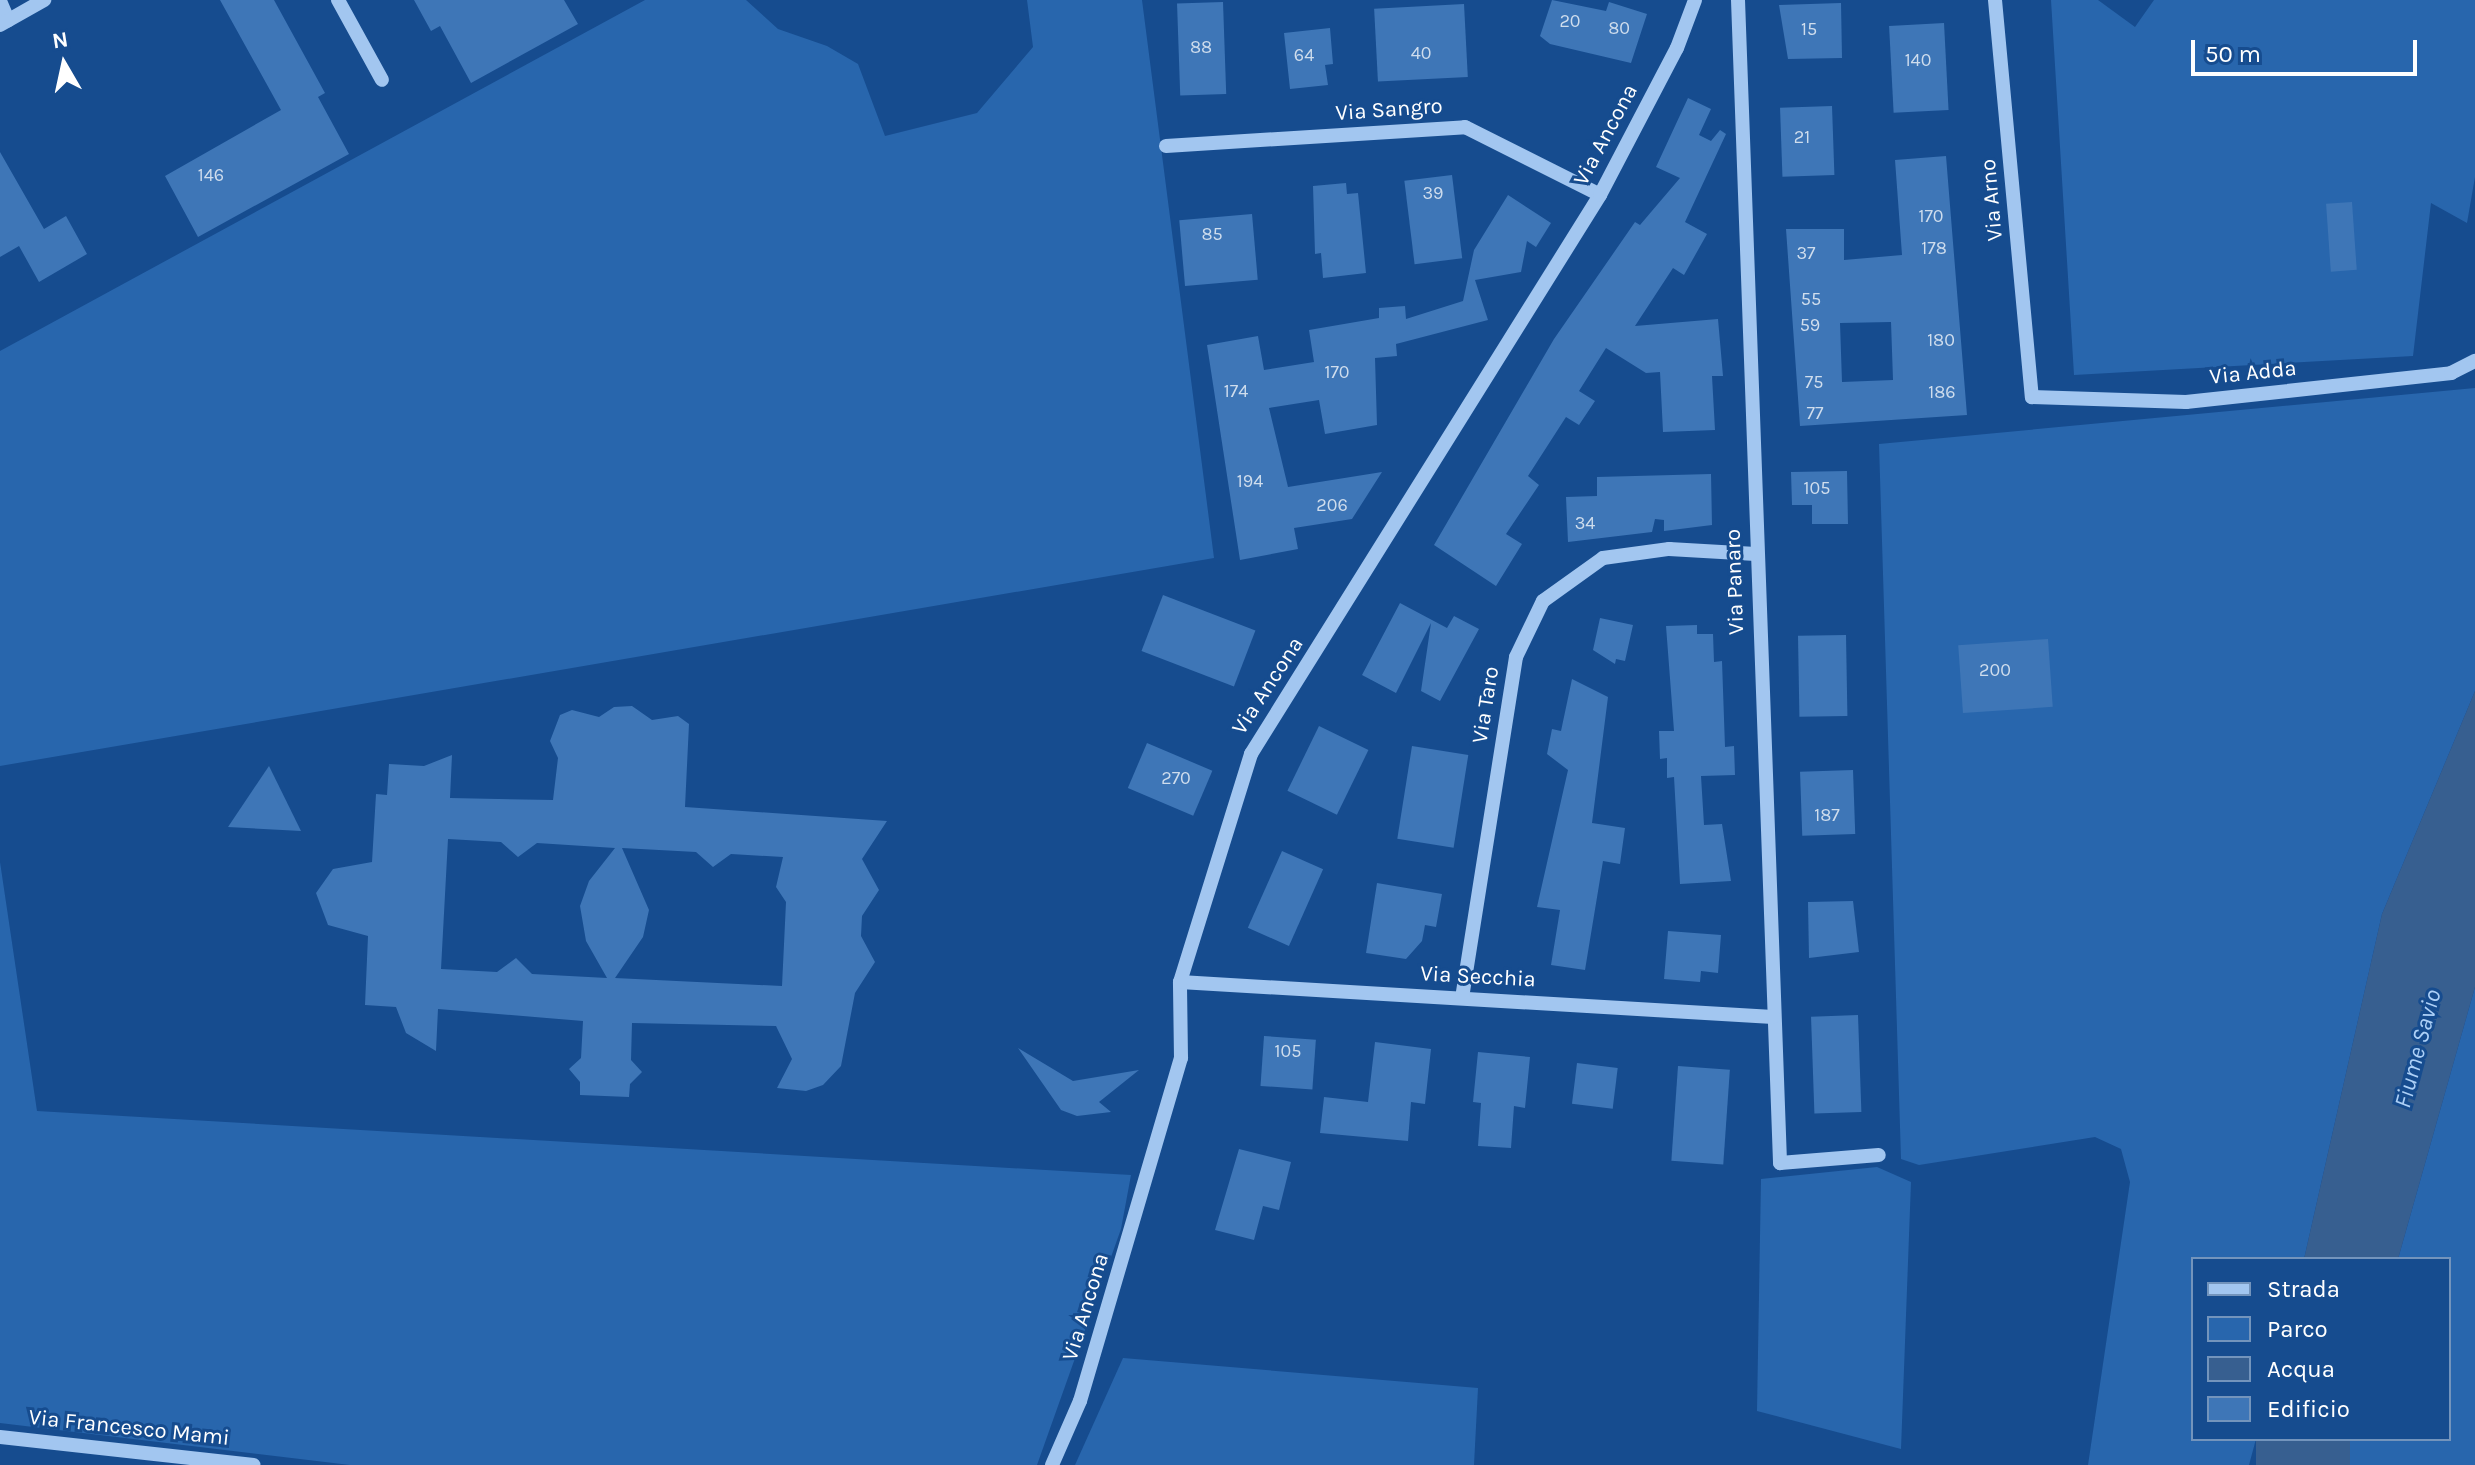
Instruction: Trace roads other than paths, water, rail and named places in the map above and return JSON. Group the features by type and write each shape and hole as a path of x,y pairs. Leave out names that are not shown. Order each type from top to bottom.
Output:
{"street":[{"path":"0,1 4,23 44,0"},
{"path":"338,0 382,80"},
{"name":"Via Ancona","path":"1052,1465 1080,1401 1181,1058 1180,982 1251,754 1600,195 1677,48 1695,0"},
{"name":"Via Panaro","path":"1738,0 1780,1163 1879,1155"},
{"name":"Via Arno","path":"1995,0 2032,397"},
{"name":"Via Sangro","path":"1166,146 1465,127 1600,195"},
{"name":"Via Adda","path":"2032,397 2186,402 2451,373 2475,361"},
{"name":"Via Taro","path":"1462,998 1516,657 1543,601 1603,558 1669,549 1756,554"},
{"name":"Via Secchia","path":"1180,982 1773,1017"},
{"name":"Via Francesco Mami","path":"0,1437 253,1465"}],"water":[{"name":"Fiume Savio","path":"2475,691 2475,987 2399,1257 2304,1257 2382,914"},
{"path":"2256,1441 2350,1441 2350,1465 2256,1465"}]}
